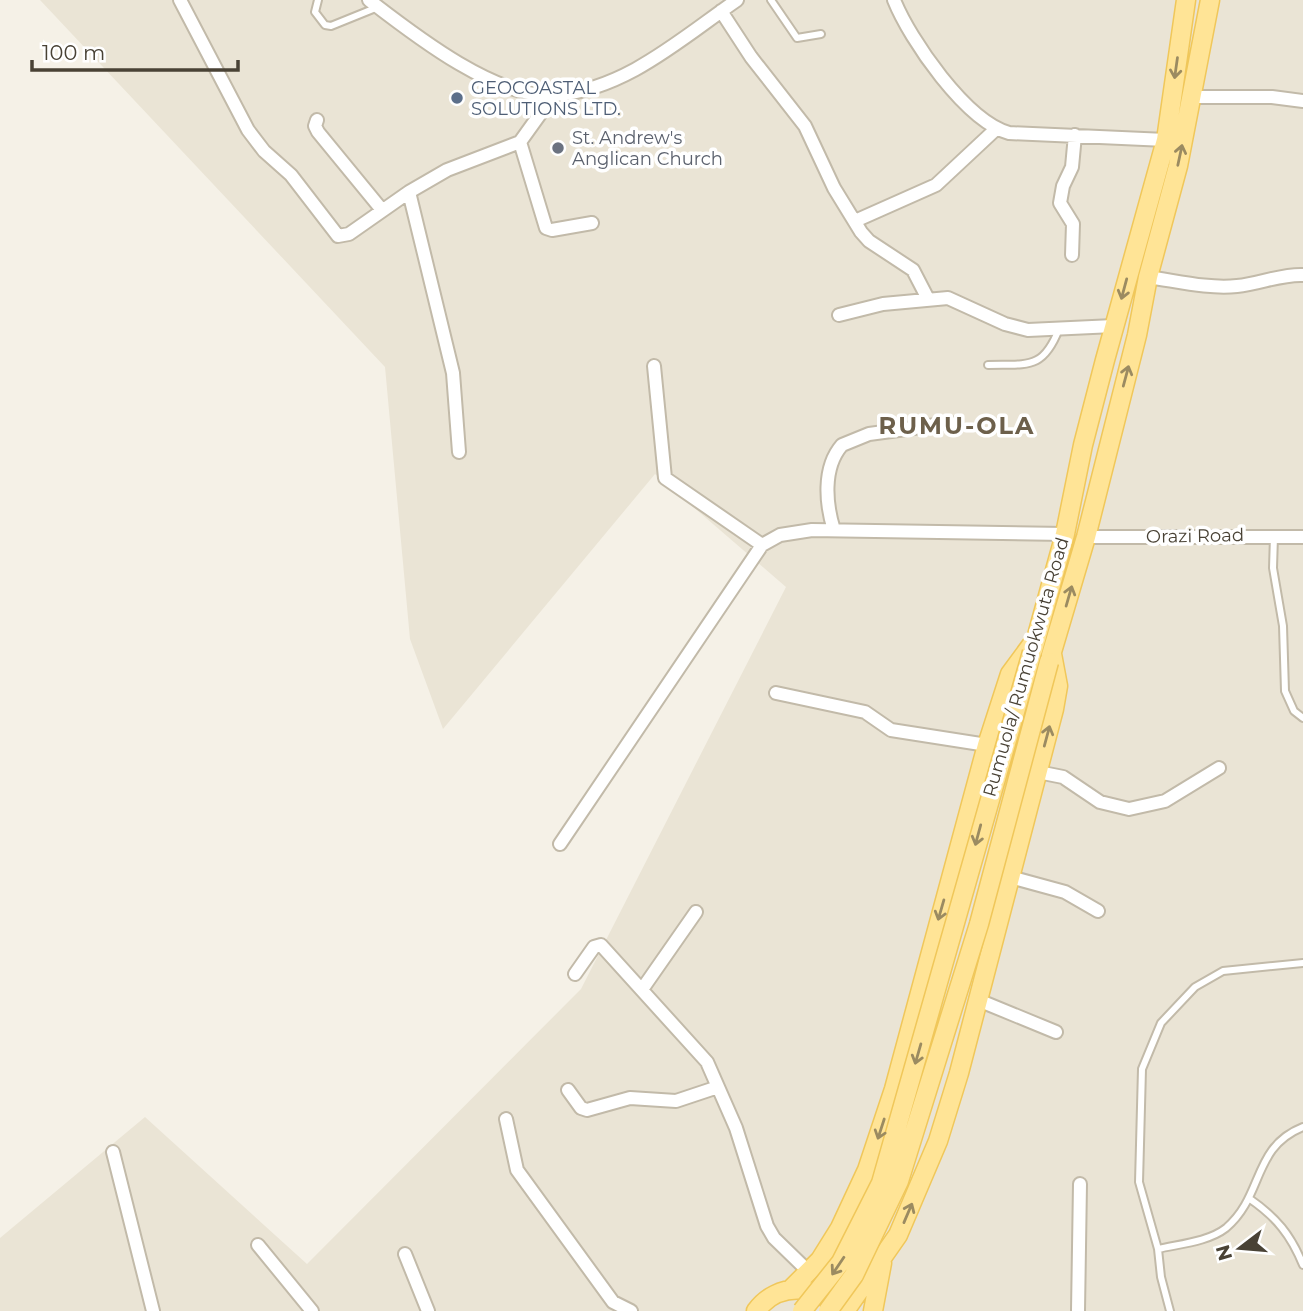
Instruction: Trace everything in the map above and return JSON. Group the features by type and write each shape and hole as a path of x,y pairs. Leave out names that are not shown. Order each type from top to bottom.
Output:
{"main road":[{"name":"Rumuola/ Rumuokwuta Road","path":"802,1311 841,1262 881,1183 1065,534 1083,445 1166,140 1186,0"},
{"name":"Rumuola/ Rumuokwuta Road","path":"828,1311 854,1275 900,1181 979,924 1086,537 1137,335 1192,97 1209,0"},
{"path":"790,1290 820,1260 840,1228 867,1170 894,1089 987,745 1010,674 1034,646"},
{"path":"756,1311 773,1296 790,1290 816,1292 842,1311 898,1235 938,1142 978,1000 1058,686 1051,658"},
{"path":"873,1311 883,1257"}],"street":[{"path":"180,0 248,130 264,151 291,175 333,233 338,236 349,234 409,192 447,170 520,142 553,96"},
{"path":"373,3 484,76 517,90 553,96 589,89 636,69 737,0"},
{"path":"894,0 918,49 941,77 996,129 1009,133 1166,140"},
{"path":"721,11 751,57 805,126 834,188 869,242 913,270 928,299"},
{"path":"1192,97 1272,97 1303,102"},
{"path":"317,120 315,126 318,132 382,210"},
{"path":"855,221 936,185 996,129"},
{"path":"1072,255 1073,224 1060,203 1063,186 1072,167 1075,135"},
{"path":"520,142 546,228 552,230 592,223"},
{"path":"409,192 453,373 459,452"},
{"path":"1149,277 1219,287 1303,275"},
{"path":"839,315 883,304 928,299 956,300 1006,324 1028,330 1114,326"},
{"path":"654,366 665,478 762,545"},
{"path":"834,530 827,497 830,473 842,445 869,434 951,423"},
{"path":"560,844 762,545 796,532 834,530 1065,534"},
{"name":"Orazi Road","path":"1086,537 1274,534 1303,537"},
{"path":"776,693 865,712 891,730 987,745"},
{"path":"1038,772 1063,777 1100,802 1129,809 1165,801 1219,768"},
{"path":"1010,877 1065,892 1098,911"},
{"path":"643,988 696,912"},
{"path":"575,974 594,947 601,945 643,988 707,1062 736,1128 767,1226 774,1238 808,1271"},
{"path":"978,1000 1056,1032"},
{"path":"568,1090 581,1108 587,1110 640,1097 676,1101 718,1087"},
{"path":"506,1119 512,1156 522,1178 613,1303 631,1311"},
{"path":"113,1152 153,1311"},
{"path":"1079,1311 1080,1184"},
{"path":"258,1245 312,1311"},
{"path":"405,1254 428,1311"}],"lane":[{"path":"318,0 315,12 325,24 331,26 373,3"},
{"path":"771,0 797,38 821,34"},
{"path":"988,365 1018,364 1044,358 1050,352 1059,329"},
{"path":"1274,534 1273,568 1283,626 1285,691 1294,711 1303,718"},
{"path":"1168,1310 1158,1249 1139,1182 1142,1069 1161,1023 1195,987 1223,971 1303,963"},
{"path":"1158,1249 1203,1239 1225,1229 1251,1199 1265,1157 1287,1133 1303,1127"},
{"path":"1251,1199 1274,1215 1291,1238 1303,1265"}],"shaded area":[{"path":"40,0 1303,0 1303,1311 0,1311 0,1238 145,1117 307,1264 581,989 786,587 655,474 443,729 410,639 385,367"}],"place":[{"name":"GEOCOASTAL SOLUTIONS LTD.","path":"457,98"},
{"name":"St. Andrew's Anglican Church","path":"558,148"}],"district":[{"name":"RUMU-OLA","path":"957,426"}]}
